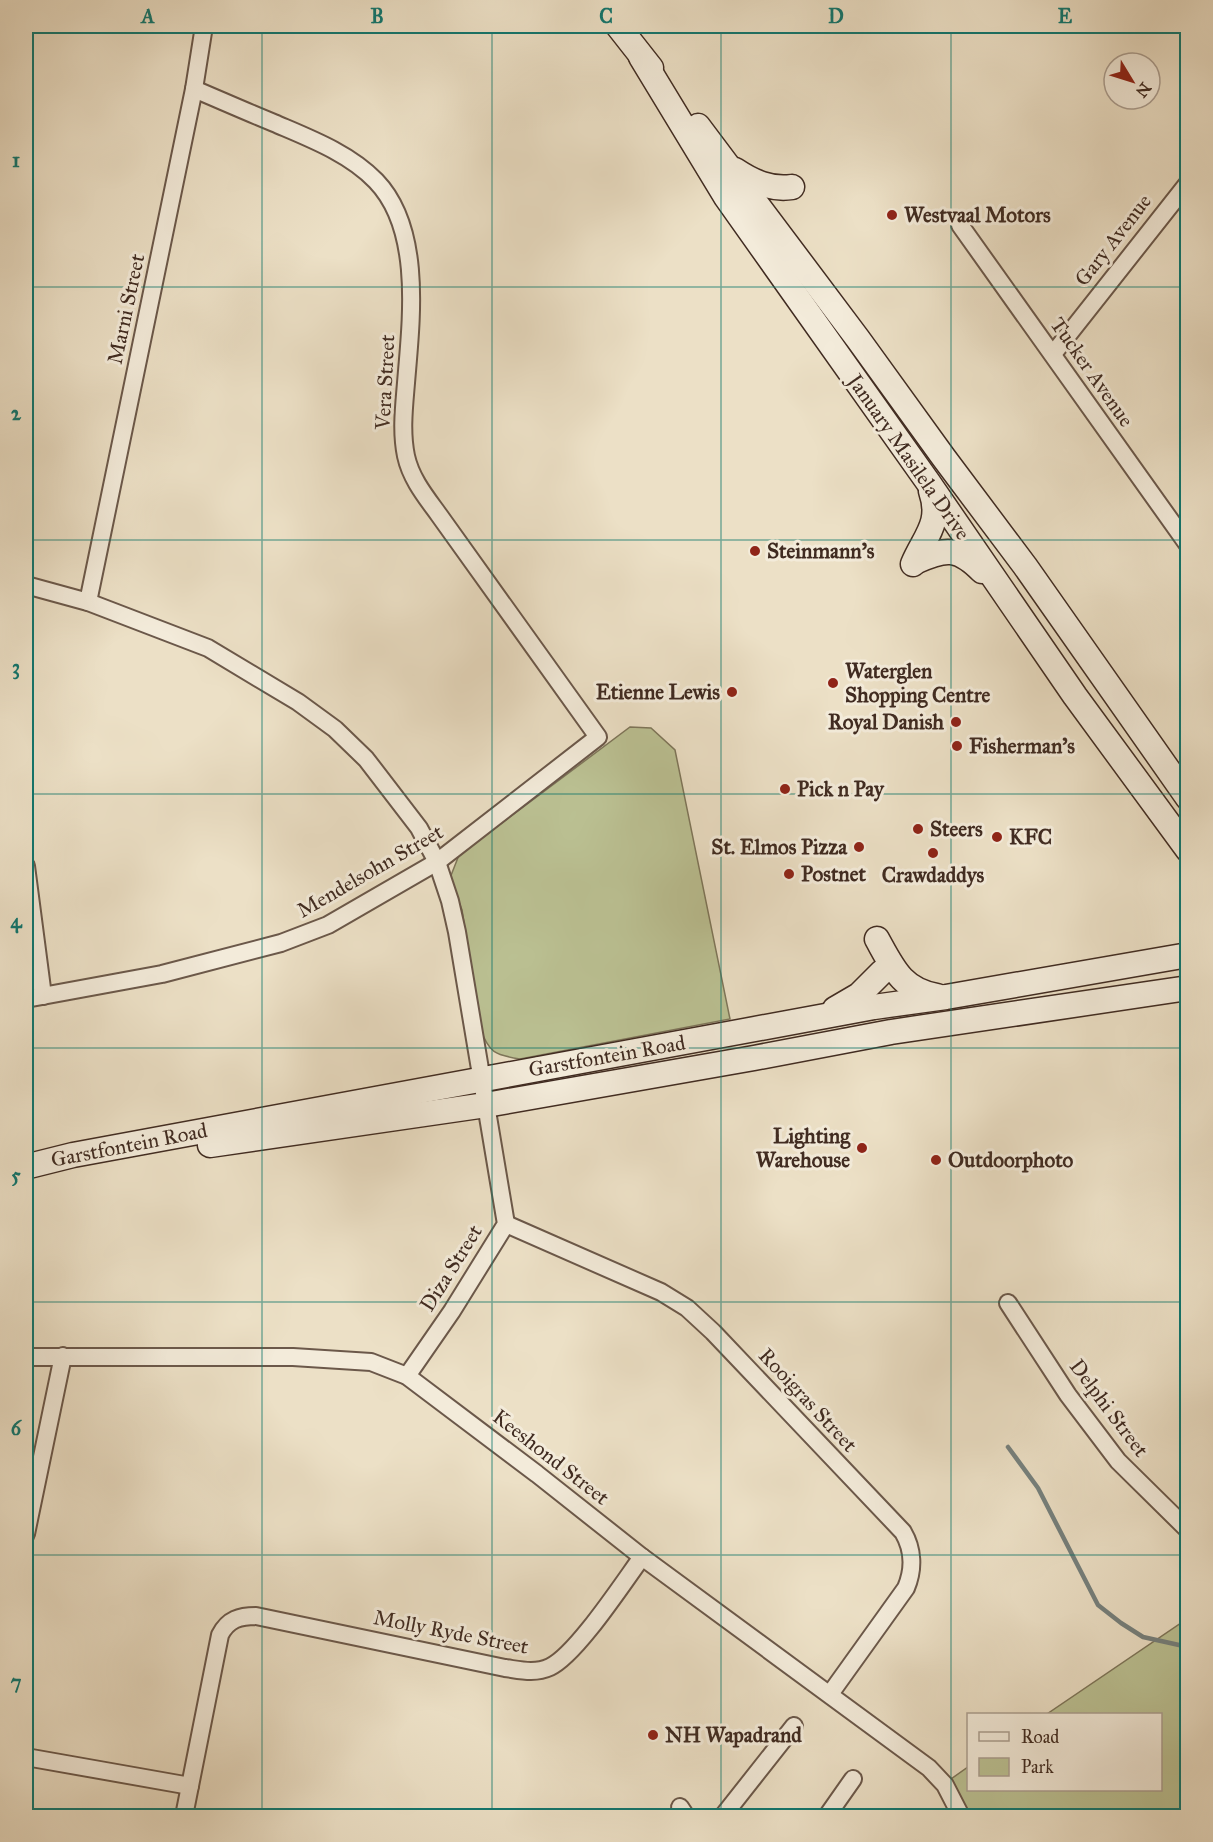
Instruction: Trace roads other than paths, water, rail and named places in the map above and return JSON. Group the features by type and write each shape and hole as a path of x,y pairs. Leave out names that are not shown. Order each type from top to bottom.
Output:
{"main road":[{"name":"January Masilela Drive","path":"618,26 728,165 858,339 1020,560 1188,798"},
{"name":"January Masilela Drive","path":"641,57 726,197 1076,696 1188,850"},
{"path":"728,165 759,184 771,187 792,187"},
{"path":"726,197 767,217 767,240 773,262"},
{"path":"944,458 961,500 960,529"},
{"path":"928,482 936,504 935,519 915,563 944,551 962,554 976,565 1012,604"},
{"path":"1020,560 1014,570 1015,576 1070,660 1076,696"},
{"path":"877,939 898,974 912,988 923,994 946,997"},
{"name":"Garstfontein Road","path":"27,1167 56,1158 874,1007 946,997 1188,955"},
{"path":"818,1018 859,995 882,972"},
{"name":"Garstfontein Road","path":"27,1167 244,1141 486,1105 891,1032 1188,988"}],"street":[{"name":"Marni Street","path":"88,602 194,89 204,26"},
{"name":"Vera Street","path":"194,89 310,138 337,152 370,176 390,198 405,240 411,281 411,316 403,426 406,455 411,471 439,515 598,737"},
{"name":"Gary Avenue","path":"1053,354 1188,183"},
{"name":"Tucker Avenue","path":"960,225 1185,536"},
{"name":"Diza Street","path":"26,585 88,602 208,648 322,718 358,750 381,777 419,828 437,862 457,932 506,1224 452,1311 407,1376"},
{"name":"Mendelsohn Street","path":"26,999 162,974 293,939 344,916 437,862 598,737"},
{"path":"26,866 43,996"},
{"name":"Rooigras Street","path":"506,1224 661,1292 687,1308 713,1332 903,1532 909,1542 912,1560 906,1588 830,1694"},
{"name":"Delphi Street","path":"1008,1303 1068,1395 1118,1461 1188,1530"},
{"path":"26,1534 63,1356"},
{"name":"Keeshond Street","path":"26,1357 293,1357 371,1362 387,1366 407,1376 642,1557 933,1772 945,1785 961,1816"},
{"name":"Molly Ryde Street","path":"190,1786 220,1635 230,1622 237,1618 256,1616 505,1668 533,1671 552,1666 572,1650 642,1557"},
{"path":"723,1816 794,1726"},
{"path":"26,1757 190,1786 184,1816"},
{"path":"827,1816 853,1779"}],"waterway":[{"path":"1008,1447 1038,1488 1098,1605 1143,1637 1188,1647"}],"place":[{"name":"Westvaal Motors","path":"892,215"},
{"name":"Steinmann's","path":"755,551"},
{"name":"Waterglen Shopping Centre","path":"833,683"},
{"name":"Etienne Lewis","path":"732,692"},
{"name":"Royal Danish","path":"956,722"},
{"name":"Fisherman's","path":"957,746"},
{"name":"Pick n Pay","path":"785,789"},
{"name":"Steers","path":"918,829"},
{"name":"KFC","path":"997,837"},
{"name":"St. Elmos Pizza","path":"859,847"},
{"name":"Crawdaddys","path":"933,853"},
{"name":"Postnet","path":"789,874"},
{"name":"Lighting Warehouse","path":"862,1148"},
{"name":"Outdoorphoto","path":"936,1160"},
{"name":"NH Wapadrand","path":"653,1735"}]}
